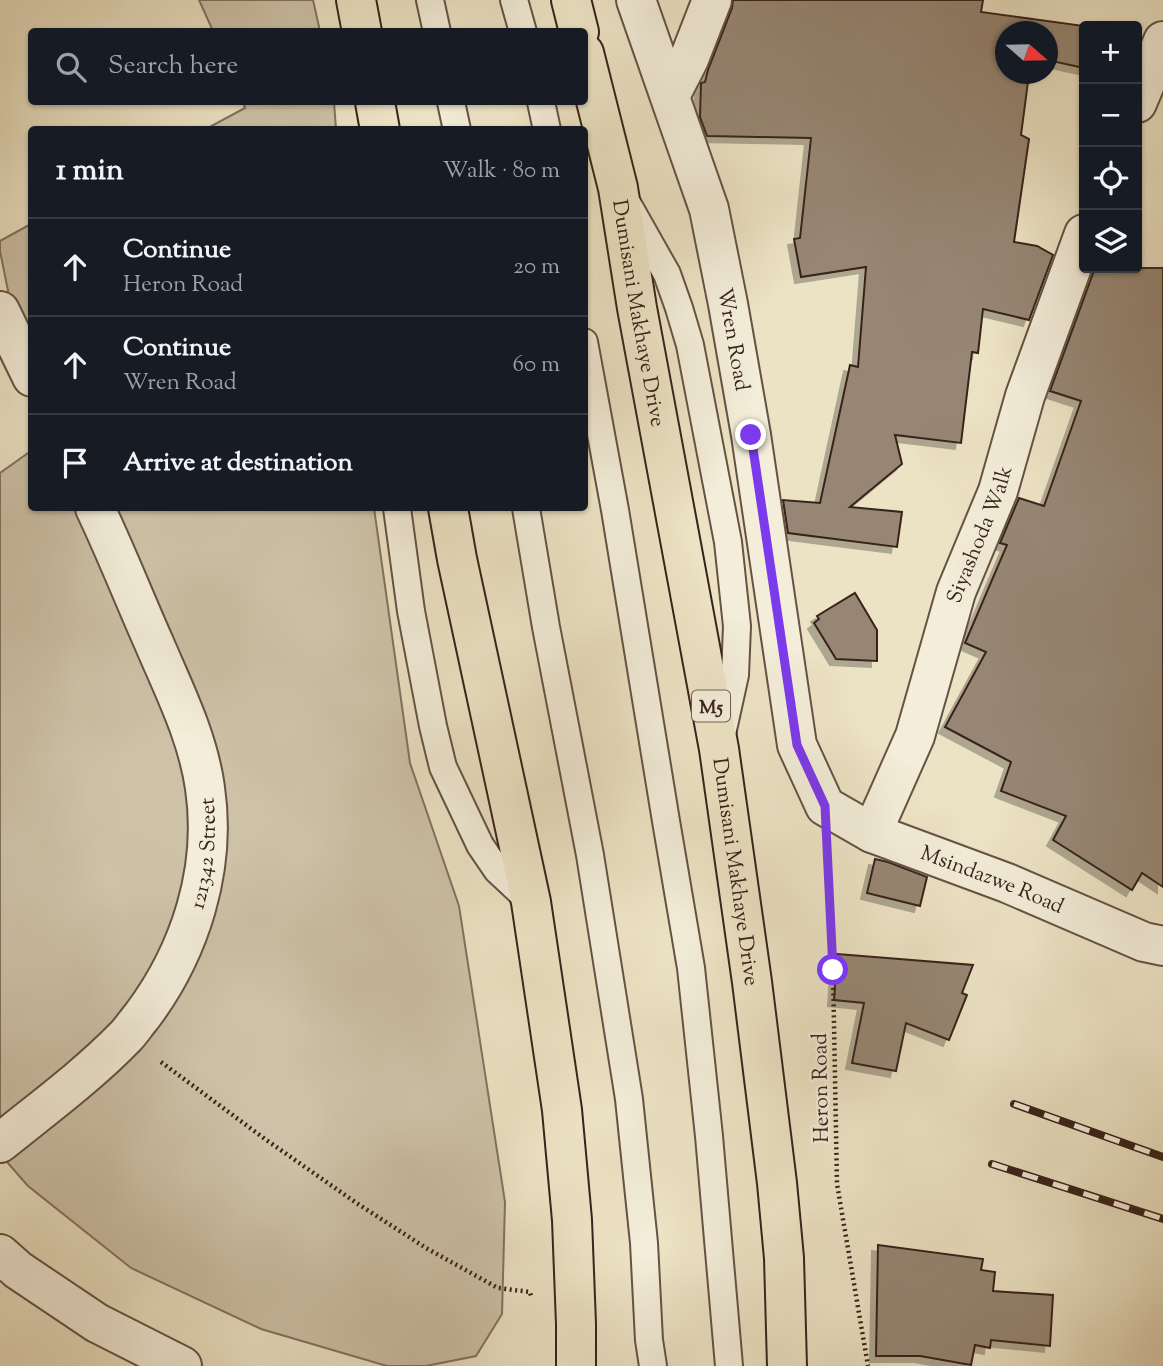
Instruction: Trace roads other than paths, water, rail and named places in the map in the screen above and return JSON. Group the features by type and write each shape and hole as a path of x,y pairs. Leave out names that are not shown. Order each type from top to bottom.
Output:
{"main road":[{"path":"356,0 361,28"},
{"path":"570,0 578,28"},
{"name":"Dumisani Makhaye Drive","path":"588,69 618,188 719,750 777,1183 784,1258 784,1357"},
{"path":"375,105 379,126"},
{"path":"449,511 457,559 531,902 562,1110 572,1220 576,1366"}],"street":[{"name":"Wren Road","path":"636,0 709,209 751,435 797,745 825,806"},
{"path":"670,96 689,59 712,0"},
{"path":"1142,91 1163,41"},
{"name":"Siyashoda Walk","path":"872,833 915,736 956,592 998,491 1025,396 1079,248"},
{"path":"0,311 28,369"},
{"name":"121342 Street","path":"0,1143 127,1036 154,1000 177,962 193,921 204,877 208,833 205,789 196,745 95,511"},
{"name":"Msindazwe Road","path":"825,806 872,833 1007,883 1143,942 1163,946"},
{"path":"0,1254 18,1270 97,1323 182,1366"}],"lane":[{"path":"430,0 435,28"},
{"path":"514,0 522,28"},
{"path":"452,105 456,126"},
{"path":"542,105 546,126"},
{"path":"588,364 691,968 729,1366"},
{"path":"397,511 411,611 443,767 480,845 497,870 531,902"},
{"path":"527,511 590,855 628,1086 653,1366"}],"railway":[{"path":"1014,1104 1163,1157"},
{"path":"992,1164 1163,1219"}]}
